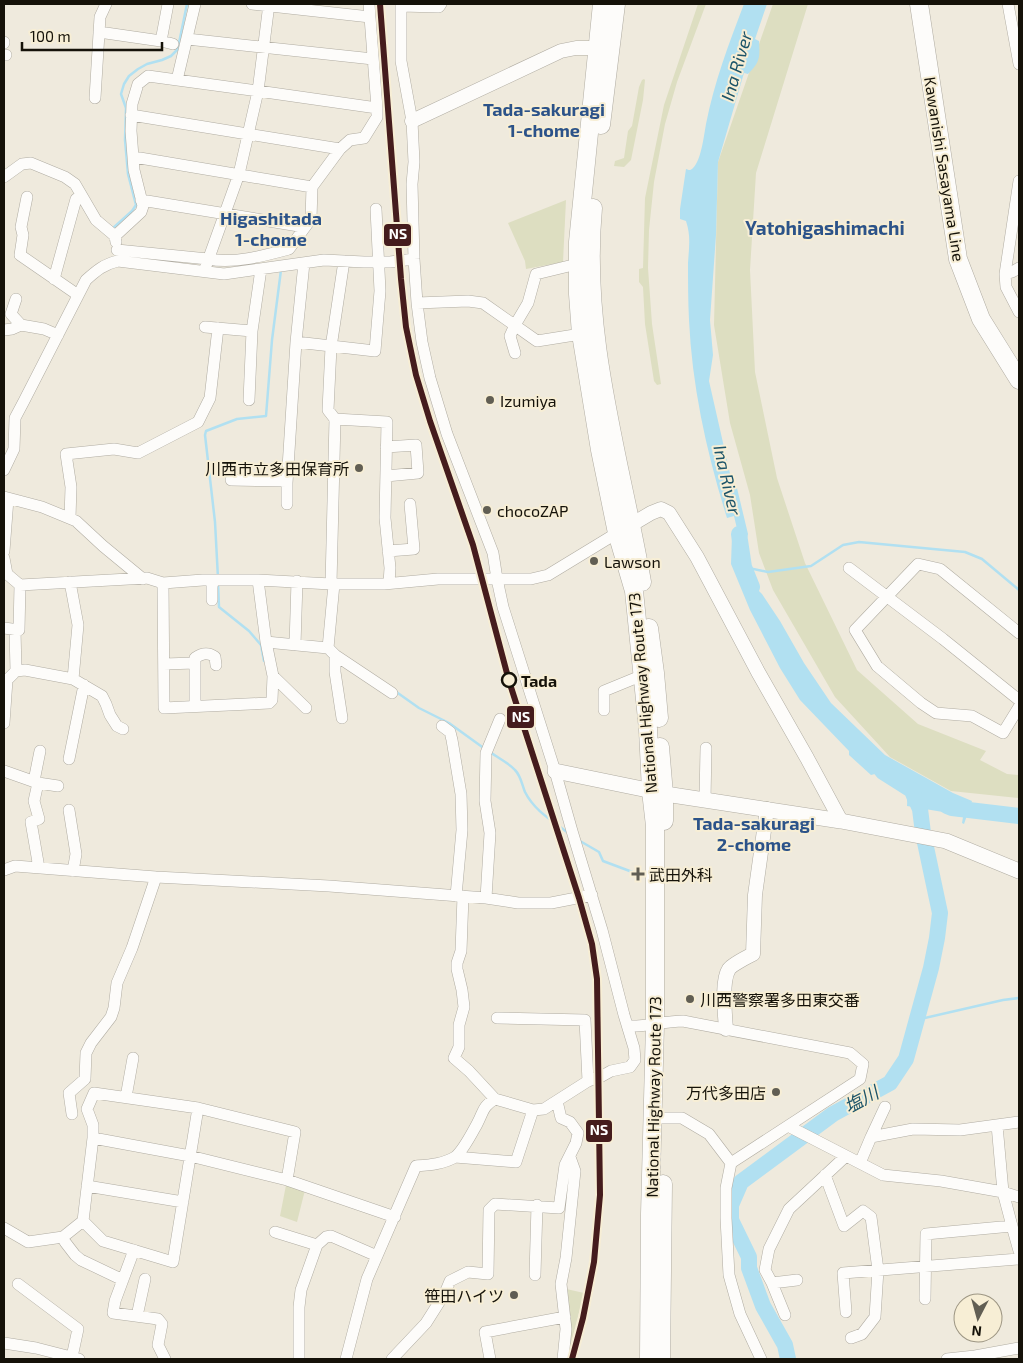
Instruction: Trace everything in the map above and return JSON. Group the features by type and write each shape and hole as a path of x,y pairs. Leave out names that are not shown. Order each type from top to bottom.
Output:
{"main road":[{"name":"National Highway Route 173","path":"602,4 604,48 591,221 592,316 634,591 648,730 657,792"},
{"name":"National Highway Route 173","path":"616,4 604,48 578,242 578,294 581,334 594,417 645,598 656,673 661,1359"},
{"name":"Kawanishi Sasayama Line","path":"919,4 958,259 981,319 1019,380"},
{"path":"555,771 657,792 841,821 946,841 1019,871"},
{"name":"National Highway Route 173","path":"649,1359 650,1214 658,1118"}],"street":[{"path":"95,98 100,16 106,4"},
{"path":"161,41 168,4"},
{"path":"177,80 195,4"},
{"path":"252,4 269,4 370,17"},
{"path":"204,271 239,174 258,90 269,4"},
{"path":"4,470 14,449 16,418 86,280 98,269 108,264 117,255 208,259 221,262 289,250 311,219 312,187 340,149 350,140 364,138 377,117 369,4"},
{"path":"441,4 439,8 401,5 401,61 412,121 414,259 422,342 438,405 465,483 493,553 503,608 592,895 634,1048 635,1060 630,1067 588,1081 544,1108 533,1110 495,1099 454,1058 459,1047 459,1025 464,1007 457,969 461,951 461,794 450,732 442,726"},
{"path":"1008,4 1019,64"},
{"path":"99,32 174,44"},
{"path":"187,39 373,59"},
{"path":"412,121 561,51 576,48 604,48"},
{"path":"115,236 141,212 143,206 134,170 131,131 132,104 138,84 148,76 377,108"},
{"path":"132,115 340,149"},
{"path":"134,157 312,187"},
{"path":"4,177 22,164 31,163 65,177 75,184 96,220 115,236 117,255"},
{"path":"1019,182 1006,274 1006,287 1019,312"},
{"path":"27,197 21,227 23,235 20,255 78,295"},
{"path":"54,279 76,199"},
{"path":"141,200 305,227"},
{"path":"296,342 375,351 380,291 376,209"},
{"path":"117,255 224,274 324,260 390,262 414,259"},
{"path":"342,718 331,652 335,419 328,410 331,347 344,261"},
{"path":"287,504 296,342 304,263"},
{"path":"514,353 510,336 528,303 536,274 569,266"},
{"path":"1006,274 1019,268"},
{"path":"249,400 252,330 261,269"},
{"path":"16,298 11,314 21,325"},
{"path":"417,303 468,300 483,303 538,340 581,334"},
{"path":"4,330 21,325 44,329 58,335"},
{"path":"204,327 252,330"},
{"path":"70,518 71,488 66,454 114,449 138,453 198,422 210,398 218,328"},
{"path":"335,419 387,422 385,518 390,568 389,583"},
{"path":"386,447 416,446 418,473 386,476"},
{"path":"231,480 287,481"},
{"path":"4,551 6,498 42,507 76,521 103,546 143,578"},
{"path":"388,551 414,549 410,504"},
{"path":"4,558 7,574 20,585 143,578 163,583 258,580 332,584 389,583 438,579 531,579 548,575 651,513 661,509 669,512 697,557 758,672 841,821"},
{"path":"1019,633 940,569 918,564 855,630 877,666 921,704 936,713 972,716 1003,733 1019,707"},
{"path":"849,568 943,639 1019,700"},
{"path":"212,600 214,580"},
{"path":"163,583 164,708 268,703 272,700 272,676 258,580"},
{"path":"295,645 297,581"},
{"path":"70,582 78,625 73,679"},
{"path":"16,671 10,629 19,630 20,585"},
{"path":"266,642 331,652 392,693"},
{"path":"195,706 195,658 201,654 211,654 215,657 216,665"},
{"path":"164,664 196,664"},
{"path":"4,723 6,680 16,671 26,670 73,679 84,685 102,696 110,715 117,726 123,729"},
{"path":"604,710 604,691 642,675"},
{"path":"272,676 306,708"},
{"path":"68,759 84,685"},
{"path":"486,898 490,833 485,802 486,753 495,723"},
{"path":"705,800 706,748"},
{"path":"39,868 32,822 39,819 34,801 40,752"},
{"path":"4,771 36,782 58,786"},
{"path":"726,1029 726,975 730,968 753,954 755,895 767,809"},
{"path":"69,810 76,854 73,871"},
{"path":"4,870 15,866 156,877 329,886 486,898 518,903 551,903 592,895"},
{"path":"72,1114 69,1093 84,1079 86,1053 114,1008 118,983 156,877"},
{"path":"497,1018 585,1020 588,1081"},
{"path":"628,1026 641,1027 683,1021 850,1052 863,1064 860,1079 731,1163 726,1188 729,1274 740,1314 761,1359"},
{"path":"126,1097 132,1058"},
{"path":"4,1228 28,1242 63,1237 83,1221 93,1138 93,1125 87,1108 94,1093 198,1108 295,1132 287,1180"},
{"path":"455,1157 476,1126 486,1105 495,1099"},
{"path":"392,1359 426,1323 450,1282 468,1272 488,1274 488,1210 495,1204 537,1205 559,1208 565,1165 576,1143 578,1133 570,1122 561,1118 557,1101"},
{"path":"860,1163 885,1106"},
{"path":"83,1221 103,1241 173,1262 198,1108"},
{"path":"346,1359 368,1279 416,1166 442,1162 455,1157 516,1162 533,1110"},
{"path":"658,1118 682,1118 709,1134 731,1163"},
{"path":"871,1137 913,1129 960,1130 1019,1122"},
{"path":"997,1125 1003,1192 1019,1251"},
{"path":"788,1126 883,1175 941,1181 1003,1192 1019,1197"},
{"path":"93,1138 190,1156 287,1180 395,1217"},
{"path":"785,1315 765,1270 769,1249 789,1209 846,1156"},
{"path":"562,1359 566,1329 561,1284 566,1258 575,1171 570,1157"},
{"path":"825,1176 844,1226 863,1211 870,1218 878,1270 875,1317 862,1334 851,1338"},
{"path":"87,1186 183,1202"},
{"path":"535,1275 537,1205"},
{"path":"925,1299 926,1234 1012,1226"},
{"path":"275,1232 317,1245"},
{"path":"300,1359 299,1307 301,1290 317,1245 331,1236 378,1256"},
{"path":"65,1242 74,1255 81,1260 123,1280"},
{"path":"134,1250 115,1301 113,1313 158,1319 162,1324 158,1345 164,1359"},
{"path":"846,1312 843,1273 1019,1259"},
{"path":"137,1316 145,1278"},
{"path":"772,1283 797,1280"},
{"path":"4,1343 36,1348 75,1358 78,1329 18,1284"},
{"path":"490,1359 485,1332 565,1316"},
{"path":"948,1359 976,1358 1019,1348"}],"green space":[{"path":"698,4 706,4 677,82 665,124 654,182 649,230 648,268 652,324 661,384 657,385 654,381 645,324 643,287 639,282 639,269 643,268 645,198 664,105"},
{"path":"773,4 808,4 756,173 750,270 755,372 777,478 805,563 857,670 918,724 986,751 980,760 1007,774 1019,775 1019,798 951,791 890,757 835,697 773,590 759,553 750,495 730,423 714,325 718,162"},
{"path":"644,79 643,100 631,160 624,167 614,166 615,161 624,158 628,131 632,126 639,87"},
{"path":"566,200 563,262 526,269 525,261 508,223"},
{"path":"287,1180 306,1186 297,1222 280,1216"},
{"path":"562,1288 584,1293 567,1359"}],"water":[{"path":"744,4 767,4 755,39 759,41 758,59 748,74 744,73 718,162 716,235 710,320 713,355 709,381 731,478 734,488 737,488 748,534 740,560 756,588 780,621 804,663 831,703 885,755 953,793 972,801 964,824 962,823 963,817 907,806 906,794 895,781 896,777 891,774 887,776 881,773 877,776 875,774 871,775 849,755 849,751 800,700 780,668 750,610 731,564 732,535 738,533 734,516 727,518 707,445 697,395 689,320 688,226 686,221 680,219 680,209 686,169 692,169 698,160 718,78"}],"waterway":[{"path":"112,229 136,205 128,174 125,140 126,108 121,94 124,84 129,76 138,69 171,56 177,50 187,4"},
{"path":"218,578 215,522 205,435 206,431 237,419 266,416 272,340 281,270"},
{"name":"Ina River","path":"739,534 744,567 752,587"},
{"path":"744,567 768,572 811,566 843,545 859,542 965,552 982,559 1019,590"},
{"path":"218,583 219,607 249,631 261,645 264,661"},
{"path":"395,691 419,708 449,723 485,749"},
{"path":"490,752 517,772 525,792 533,804 567,832"},
{"name":"Ina River","path":"874,761 883,772 913,791"},
{"name":"塩川","path":"788,1359 785,1345 763,1306 749,1268 749,1257 731,1220 731,1205 741,1182 833,1114 890,1083 906,1059 931,968 940,913 923,833 920,809 912,791"},
{"name":"Ina River","path":"947,806 1019,816"},
{"path":"580,841 599,852 603,861 635,873"},
{"path":"916,1020 1019,998"}],"transit line":[{"name":"NS","path":"380,4 401,279 406,327 416,375 473,545 509,681 579,898 592,944 597,979 600,1195 594,1262 583,1318 572,1359"}],"place":[{"name":"Izumiya","path":"490,400"},
{"name":"川西市立多田保育所","path":"359,468"},
{"name":"chocoZAP","path":"487,510"},
{"name":"Lawson","path":"594,561"},
{"name":"Tada","path":"509,680"},
{"name":"武田外科","path":"638,874"},
{"name":"川西警察署多田東交番","path":"690,999"},
{"name":"万代多田店","path":"776,1092"},
{"name":"笹田ハイツ","path":"514,1295"}],"district":[{"name":"Tada-sakuragi 1-chome","path":"544,119"},
{"name":"Yatohigashimachi","path":"825,227"},
{"name":"Higashitada 1-chome","path":"271,228"},
{"name":"Tada-sakuragi 2-chome","path":"754,833"}]}
